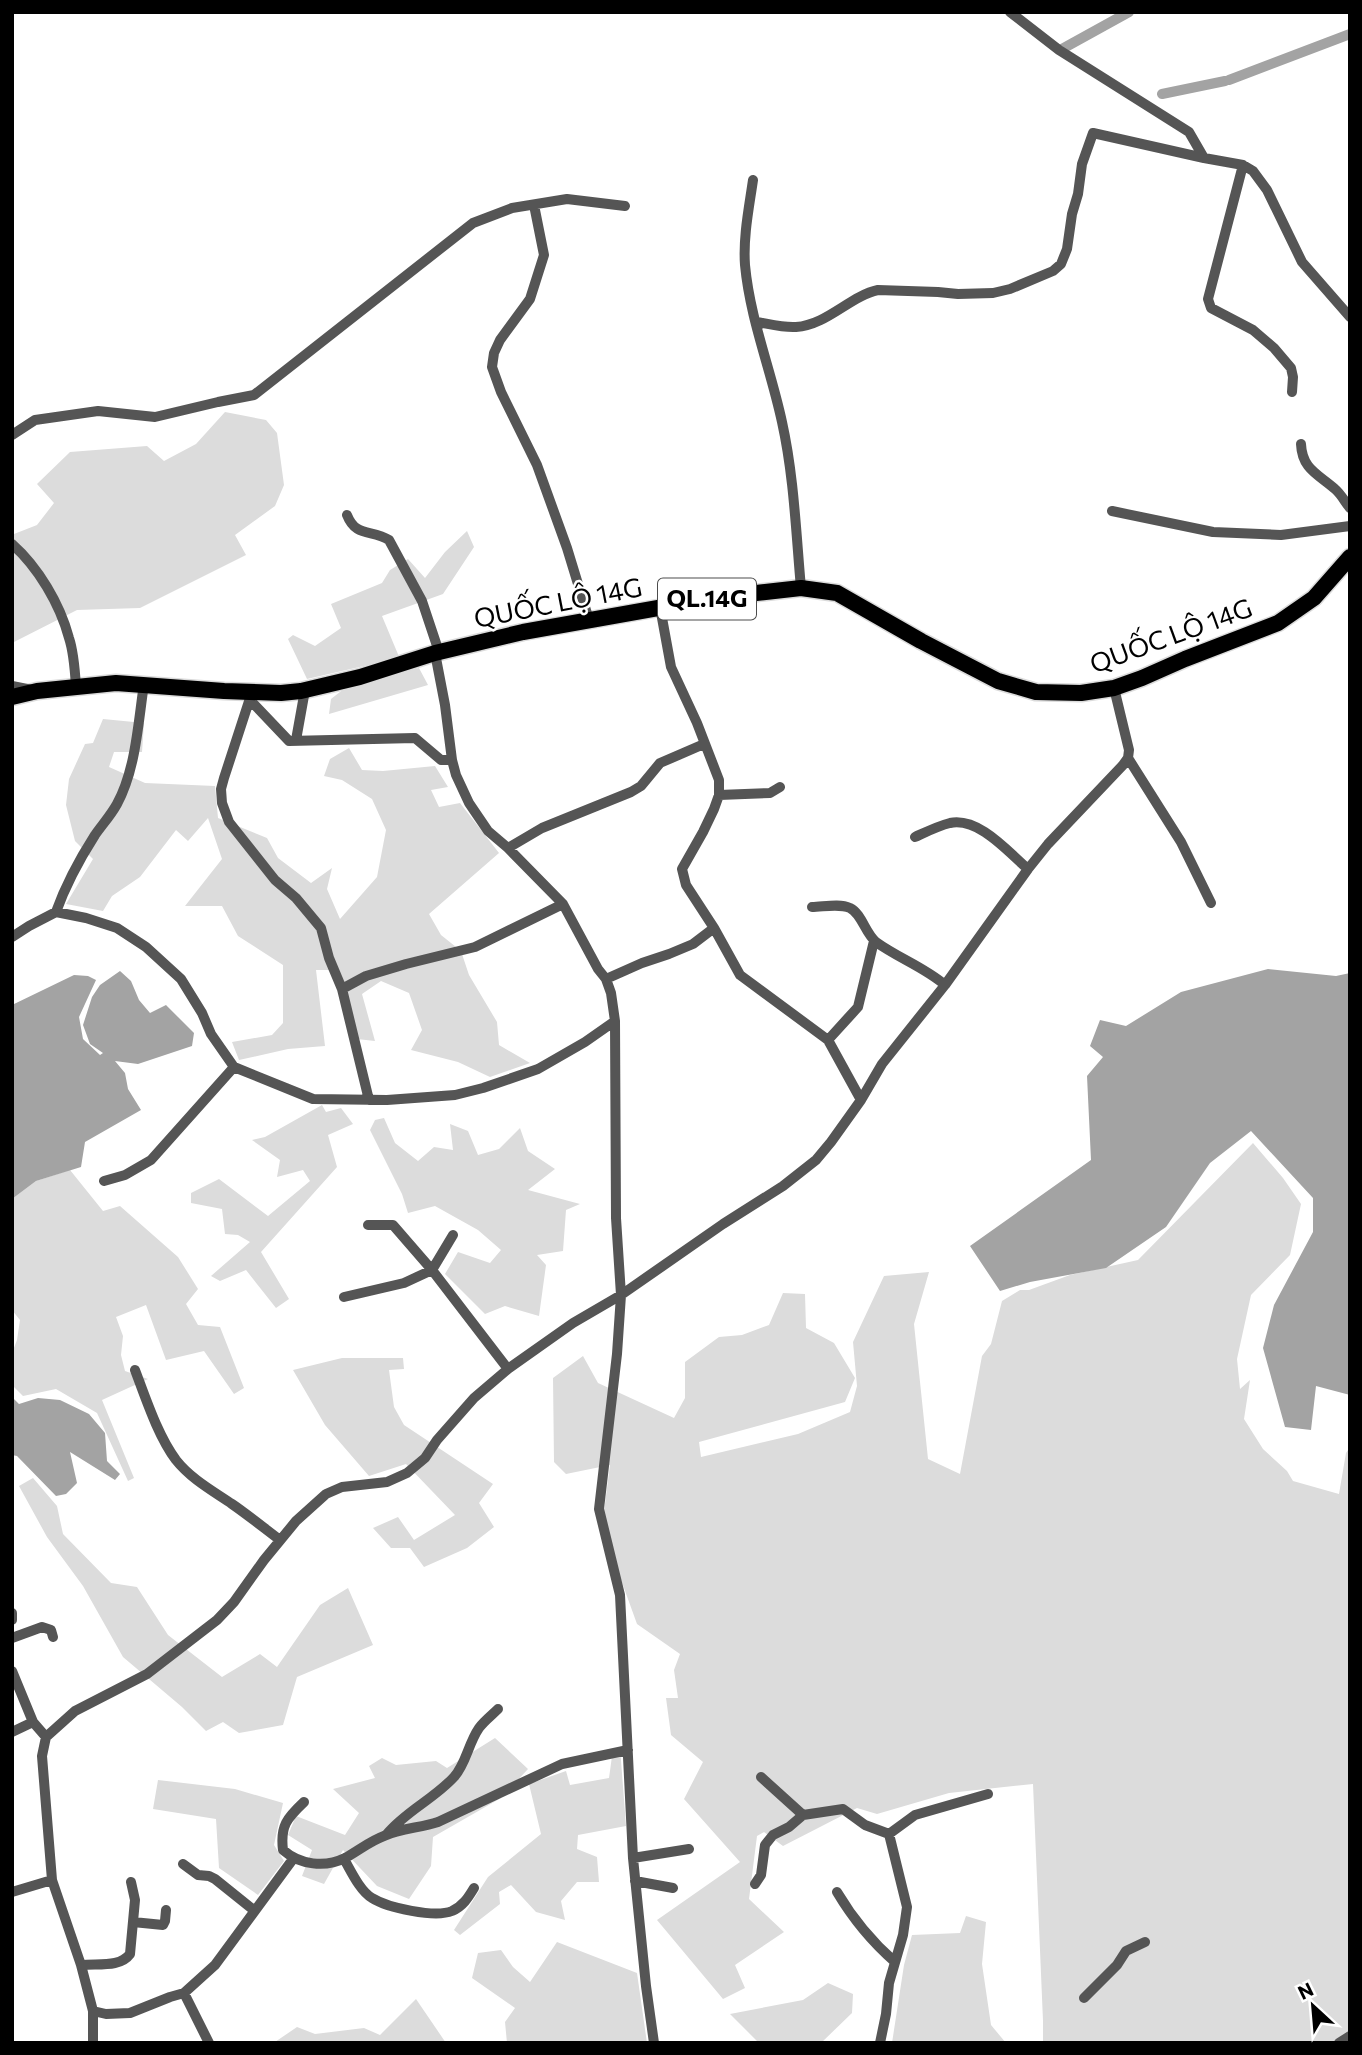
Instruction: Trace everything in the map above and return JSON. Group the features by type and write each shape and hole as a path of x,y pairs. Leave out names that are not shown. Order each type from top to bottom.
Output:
{"main road":[{"name":"QUỐC LỘ 14G","path":"12,697 37,691 116,683 251,696 305,690 523,632 660,607 801,587 837,593 998,681 1035,692 1081,693 1114,688 1278,623 1314,598 1350,557"}],"street":[{"path":"1010,12 1059,50 1189,132 1204,158"},
{"path":"757,322 798,327 819,320 869,292 878,290 993,293 1053,271 1061,264 1067,249 1082,164 1093,133 1243,165 1253,171 1267,190 1302,262 1350,317"},
{"path":"1243,165 1208,299 1211,308 1253,330 1286,361 1293,377 1292,392"},
{"path":"753,180 745,239 745,263 749,293 783,423 801,587"},
{"path":"12,435 35,419 98,411 155,417 254,395 473,223 512,208 567,199 625,206"},
{"path":"534,205 544,255 530,299 500,340 492,367 501,393 537,465 589,620"},
{"path":"1301,444 1301,456 1306,464 1337,491 1350,508"},
{"path":"1112,511 1213,532 1281,535 1350,526"},
{"path":"347,515 354,528 389,540 422,601 437,653 452,760 469,803 488,831 563,904 606,979 611,993 615,1021 616,1218 621,1295 599,1509 620,1595 633,1858 654,2043"},
{"path":"12,544 52,596 63,620 70,639 76,687"},
{"path":"660,607 671,667 719,780 719,795 703,832 682,869 686,885 740,975 828,1040 861,1100"},
{"path":"56,912 67,883 117,804 126,782 144,684"},
{"path":"12,686 37,691"},
{"path":"93,2043 93,2011 81,1965 52,1880 42,1756 46,1737 75,1711 147,1674 199,1636 234,1602 296,1521 326,1494 342,1487 387,1482 407,1473 425,1458 474,1398 508,1369 573,1323 621,1295 783,1186 816,1160 861,1100 882,1064 945,985 1028,869 1128,758 1129,750 1114,688"},
{"path":"296,740 305,690"},
{"path":"251,696 289,741 415,738 440,760 452,760"},
{"path":"251,696 221,789 222,803 229,822 275,880 296,898 321,928 342,989 369,1100"},
{"path":"508,848 542,828 631,792 641,786 660,763 704,744"},
{"path":"1128,758 1181,842 1211,903"},
{"path":"719,795 771,793 780,788"},
{"path":"915,837 952,823 971,824 982,830 1028,869"},
{"path":"342,989 366,976 475,947 563,904"},
{"path":"812,907 850,908 874,941 933,975 945,985"},
{"path":"12,937 56,912 117,928 146,947 181,979 211,1034 234,1067 313,1099 369,1100 455,1095 483,1088 538,1069 615,1021"},
{"path":"606,979 681,949 714,928"},
{"path":"828,1040 858,1007 874,941"},
{"path":"104,1181 125,1175 151,1160 234,1067"},
{"path":"368,1225 393,1225 432,1270 508,1369"},
{"path":"344,1297 404,1283 432,1270 453,1234"},
{"path":"135,1370 174,1458 203,1484 280,1540"},
{"path":"12,1613 12,1620"},
{"path":"12,1638 42,1627 51,1630 52,1637"},
{"path":"12,1671 33,1722 46,1737"},
{"path":"304,1802 284,1825 283,1850 293,1859 309,1863 325,1863 344,1858 386,1834 404,1816 452,1780 460,1770 480,1727 498,1709"},
{"path":"12,1732 33,1722"},
{"path":"386,1834 438,1822 562,1764 628,1751"},
{"path":"761,1777 803,1815"},
{"path":"889,1834 915,1815 988,1794"},
{"path":"755,1884 761,1875 765,1845 769,1838 803,1815 843,1810 865,1825 889,1834"},
{"path":"880,2043 889,1983 903,1935 907,1907 889,1834"},
{"path":"633,1858 689,1849"},
{"path":"344,1858 370,1897 387,1905 443,1914 467,1901 474,1888"},
{"path":"93,2011 106,2014 130,2013 184,1993 215,1965 293,1859"},
{"path":"183,1864 198,1875 215,1879 255,1910"},
{"path":"12,1892 52,1880"},
{"path":"635,1881 673,1888"},
{"path":"81,1965 115,1964 128,1958 135,1900 131,1882"},
{"path":"837,1892 871,1941 895,1962"},
{"path":"133,1922 163,1925 166,1910"},
{"path":"1084,1998 1117,1965 1126,1951 1144,1942"},
{"path":"184,1993 209,2043"},
{"path":"1339,2043 1350,2036"}],"shaded area":[{"path":"225,412 266,420 277,433 284,485 275,506 235,535 246,555 140,608 77,610 12,643 12,532 14,534 37,525 54,503 37,484 70,452 147,446 164,461 196,444"},
{"path":"467,531 474,547 443,594 382,616 405,671 419,668 428,685 329,714 331,699 377,663 307,679 288,639 293,635 315,646 341,628 331,604 382,583 390,570 408,559 425,578 445,552"},
{"path":"103,719 144,723 142,752 114,752 109,767 145,783 215,786 218,818 267,838 278,858 311,883 332,868 327,889 340,919 377,877 386,830 372,799 342,780 324,776 330,759 349,748 362,770 383,771 435,766 448,787 431,790 439,807 460,803 499,853 429,914 441,935 461,951 469,975 497,1022 499,1045 530,1063 490,1077 458,1062 411,1050 422,1030 409,993 381,981 362,994 375,1041 357,1039 338,970 316,970 325,1046 288,1049 239,1060 232,1042 272,1035 283,1023 283,965 238,936 222,906 185,906 222,859 208,818 188,841 176,830 140,877 112,896 103,911 66,904 93,859 75,841 66,805 69,779 85,744 93,743"},
{"path":"1268,969 1336,976 1350,973 1350,1395 1316,1386 1311,1430 1285,1427 1263,1348 1274,1305 1313,1232 1313,1198 1251,1131 1210,1163 1166,1227 1106,1268 1030,1282 1000,1291 970,1246 1091,1160 1087,1076 1103,1057 1090,1046 1100,1020 1126,1026 1181,992"},
{"path":"120,971 131,981 139,1000 150,1013 166,1005 194,1033 192,1046 138,1064 115,1061 125,1073 128,1089 141,1110 85,1142 81,1167 36,1181 12,1199 12,1005 74,975 88,976 96,980 79,1017 83,1039 100,1055 103,1053 90,1044 83,1025 92,997 100,985"},
{"path":"322,1105 326,1112 341,1108 353,1124 328,1135 337,1167 261,1252 289,1299 276,1308 246,1270 220,1281 211,1276 250,1242 238,1235 225,1234 222,1209 191,1203 191,1193 219,1179 268,1216 310,1181 303,1170 277,1177 280,1160 252,1140 265,1137"},
{"path":"384,1118 395,1143 418,1161 434,1147 453,1150 450,1124 468,1131 478,1155 499,1149 520,1128 528,1151 555,1169 528,1190 580,1204 566,1210 563,1251 537,1255 546,1265 539,1316 505,1306 485,1314 445,1274 458,1252 490,1263 501,1250 478,1230 435,1206 408,1213 402,1194 370,1130 375,1120"},
{"path":"1253,1143 1301,1204 1290,1255 1251,1295 1237,1359 1240,1389 1250,1380 1244,1419 1263,1449 1287,1471 1293,1481 1339,1494 1346,1453 1350,1447 1350,2031 1343,2043 1041,2043 1043,2021 1033,1784 949,1793 877,1814 857,1808 783,1846 764,1832 757,1836 749,1899 784,1932 735,1965 745,1988 723,1999 657,1920 740,1862 684,1799 703,1762 671,1735 666,1698 678,1698 674,1670 680,1654 637,1624 602,1527 610,1465 566,1474 554,1462 553,1378 583,1356 598,1383 674,1418 685,1398 685,1362 719,1337 742,1335 769,1325 783,1293 805,1294 806,1328 834,1343 855,1378 845,1402 699,1442 701,1457 798,1434 850,1412 857,1386 853,1342 884,1276 929,1272 914,1324 928,1459 960,1474 982,1356 991,1344 1002,1301 1020,1290 1029,1290 1070,1275 1138,1260"},
{"path":"70,1170 103,1211 120,1206 178,1257 198,1289 186,1304 198,1325 220,1327 244,1388 234,1394 204,1351 166,1360 146,1305 116,1317 123,1336 121,1355 125,1371 148,1379 102,1400 134,1478 128,1481 97,1413 56,1389 23,1396 12,1385 12,1353 20,1320 12,1310 12,1199 36,1181"},
{"path":"342,1358 403,1358 404,1369 389,1370 394,1407 404,1425 493,1484 479,1503 494,1527 467,1548 424,1567 410,1548 391,1548 373,1528 398,1517 414,1540 455,1515 406,1464 369,1476 325,1425 293,1370"},
{"path":"12,1397 19,1404 38,1398 60,1400 89,1414 105,1433 107,1461 120,1474 115,1480 70,1452 77,1483 66,1494 56,1496 17,1456 12,1455"},
{"path":"33,1478 57,1506 63,1534 111,1583 137,1587 168,1635 222,1677 260,1654 277,1667 320,1605 348,1588 373,1645 297,1677 283,1725 239,1733 223,1722 206,1731 123,1657 83,1586 47,1537 19,1486"},
{"path":"495,1738 528,1769 501,1798 433,1837 431,1866 409,1899 377,1886 343,1850 324,1884 302,1876 312,1850 288,1835 296,1816 345,1835 359,1813 333,1789 375,1778 369,1766 382,1758 396,1765 436,1761 447,1768"},
{"path":"620,1747 626,1826 578,1835 577,1849 597,1857 599,1882 577,1882 561,1901 565,1920 536,1912 511,1885 499,1892 500,1904 460,1935 454,1930 488,1877 541,1834 529,1784 566,1771 570,1785 609,1778 613,1749"},
{"path":"158,1780 235,1789 283,1803 274,1845 284,1861 258,1895 219,1868 216,1819 153,1809"},
{"path":"966,1916 986,1922 982,1964 991,2025 1006,2043 892,2043 904,1965 912,1935 960,1933"},
{"path":"557,1942 637,1973 647,2043 507,2043 505,2022 515,2008 472,1978 478,1953 501,1950 513,1967 530,1982"},
{"path":"828,1983 853,1994 852,2013 821,2043 759,2043 730,2014 803,2000"},
{"path":"416,1999 446,2043 275,2042 297,2027 315,2034 364,2028 380,2035"}],"waterway":[{"path":"1062,49 1129,12"},
{"path":"1229,80 1350,34"},
{"path":"1162,94 1225,81"}]}
